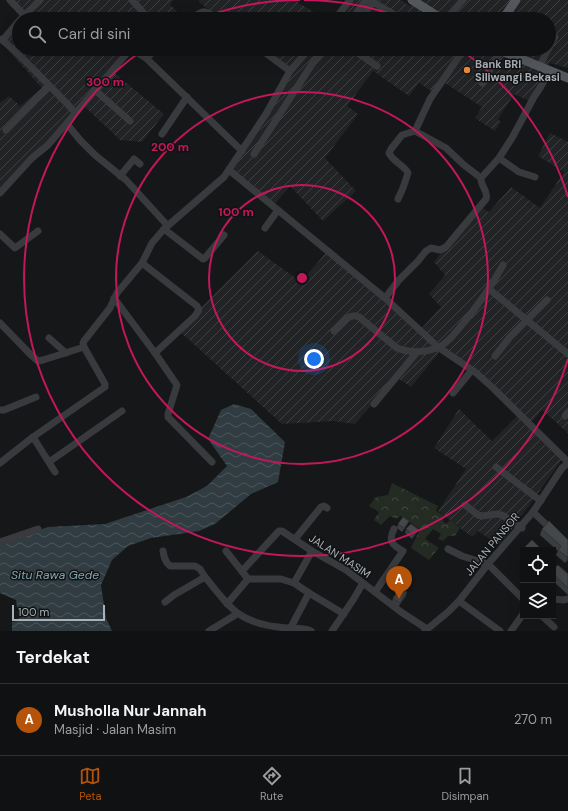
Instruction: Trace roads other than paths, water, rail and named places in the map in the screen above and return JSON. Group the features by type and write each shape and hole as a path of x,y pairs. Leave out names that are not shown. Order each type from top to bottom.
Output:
{"main road":[{"path":"412,0 431,12"},
{"path":"508,12 516,0"},
{"path":"514,56 568,78"}],"street":[{"path":"10,0 17,12"},
{"path":"27,12 40,0"},
{"path":"132,0 143,12"},
{"path":"341,12 350,0"},
{"path":"362,12 366,0"},
{"path":"452,12 463,0"},
{"path":"363,12 374,2 390,12"},
{"path":"12,28 2,40 12,50"},
{"path":"18,56 75,112"},
{"path":"0,193 32,158 48,145 67,124 75,112 124,56"},
{"path":"143,56 242,151"},
{"path":"270,56 290,71"},
{"path":"0,463 33,437 105,387 105,384 84,347 84,341 110,308 117,292 142,263 152,243 165,227 178,215 200,199 224,177 266,114 290,71 303,56"},
{"path":"254,154 314,61 319,56"},
{"path":"362,56 377,66"},
{"path":"415,132 430,99 459,56"},
{"path":"482,83 496,56"},
{"path":"540,66 545,56"},
{"path":"481,178 499,158 512,138 550,70"},
{"path":"6,130 49,86"},
{"path":"95,90 130,121"},
{"path":"162,134 186,97"},
{"path":"67,124 80,140 148,203 165,227 203,259 224,234"},
{"path":"386,298 399,280 426,251 431,248 440,250 446,247 486,199 487,193 481,182 481,178 457,160 446,148 415,132 402,135 391,149 391,156 406,169 408,173 398,199"},
{"path":"499,158 519,172 534,177"},
{"path":"120,176 134,159 140,164"},
{"path":"229,170 386,298 438,347 472,370 493,388 568,462"},
{"path":"265,228 278,210"},
{"path":"0,234 15,248 38,231"},
{"path":"142,263 197,306 199,310 195,316 155,353"},
{"path":"334,331 350,316 354,315 359,317 397,348 417,352 438,347 453,335 489,289 503,266"},
{"path":"489,289 568,354"},
{"path":"114,298 155,353 177,386 168,417 212,462"},
{"path":"495,356 510,337 547,300"},
{"path":"0,323 30,355 38,361 84,347"},
{"path":"49,338 66,353"},
{"path":"374,404 417,352"},
{"path":"453,393 472,370"},
{"path":"0,410 4,410 36,397"},
{"path":"49,462 122,411"},
{"path":"33,437 55,472"},
{"name":"JALAN PANSOR","path":"426,630 459,601 488,564 521,528 541,501 559,472 568,462"},
{"path":"496,467 541,501"},
{"path":"465,505 478,515 502,515 521,528"},
{"path":"294,539 321,507 324,506 327,508"},
{"path":"533,512 558,535"},
{"path":"0,542 38,529"},
{"path":"375,592 403,551 396,548 391,540 394,529"},
{"name":"JALAN MASIM","path":"242,571 279,531 285,532 312,551 346,570 426,630"},
{"path":"448,550 488,564 520,595"},
{"path":"163,551 166,562 170,566 196,566 200,569 204,577 237,614 258,624 311,631"},
{"path":"226,551 248,579"},
{"path":"294,582 312,551"},
{"path":"165,602 174,594 204,577"},
{"path":"227,604 248,579 281,579 294,582 344,614"},
{"path":"332,631 362,583"},
{"path":"290,629 309,593"},
{"path":"556,599 568,599"},
{"path":"459,601 500,631"},
{"path":"209,631 237,614"},
{"path":"512,631 520,619"},
{"path":"545,619 554,628"}],"water":[{"name":"Situ Rawa Gede","path":"234,404 251,409 285,442 278,482 251,494 215,524 199,531 151,538 128,546 112,560 101,585 106,618 112,631 12,631 12,622 19,621 16,600 0,593 0,544 48,527 105,524 186,497 207,486 227,466 208,439 221,410"}],"place":[{"name":"Bank BRI Siliwangi Bekasi","path":"467,70"},
{"name":"Musholla Nur Jannah","path":"399,599"}]}
